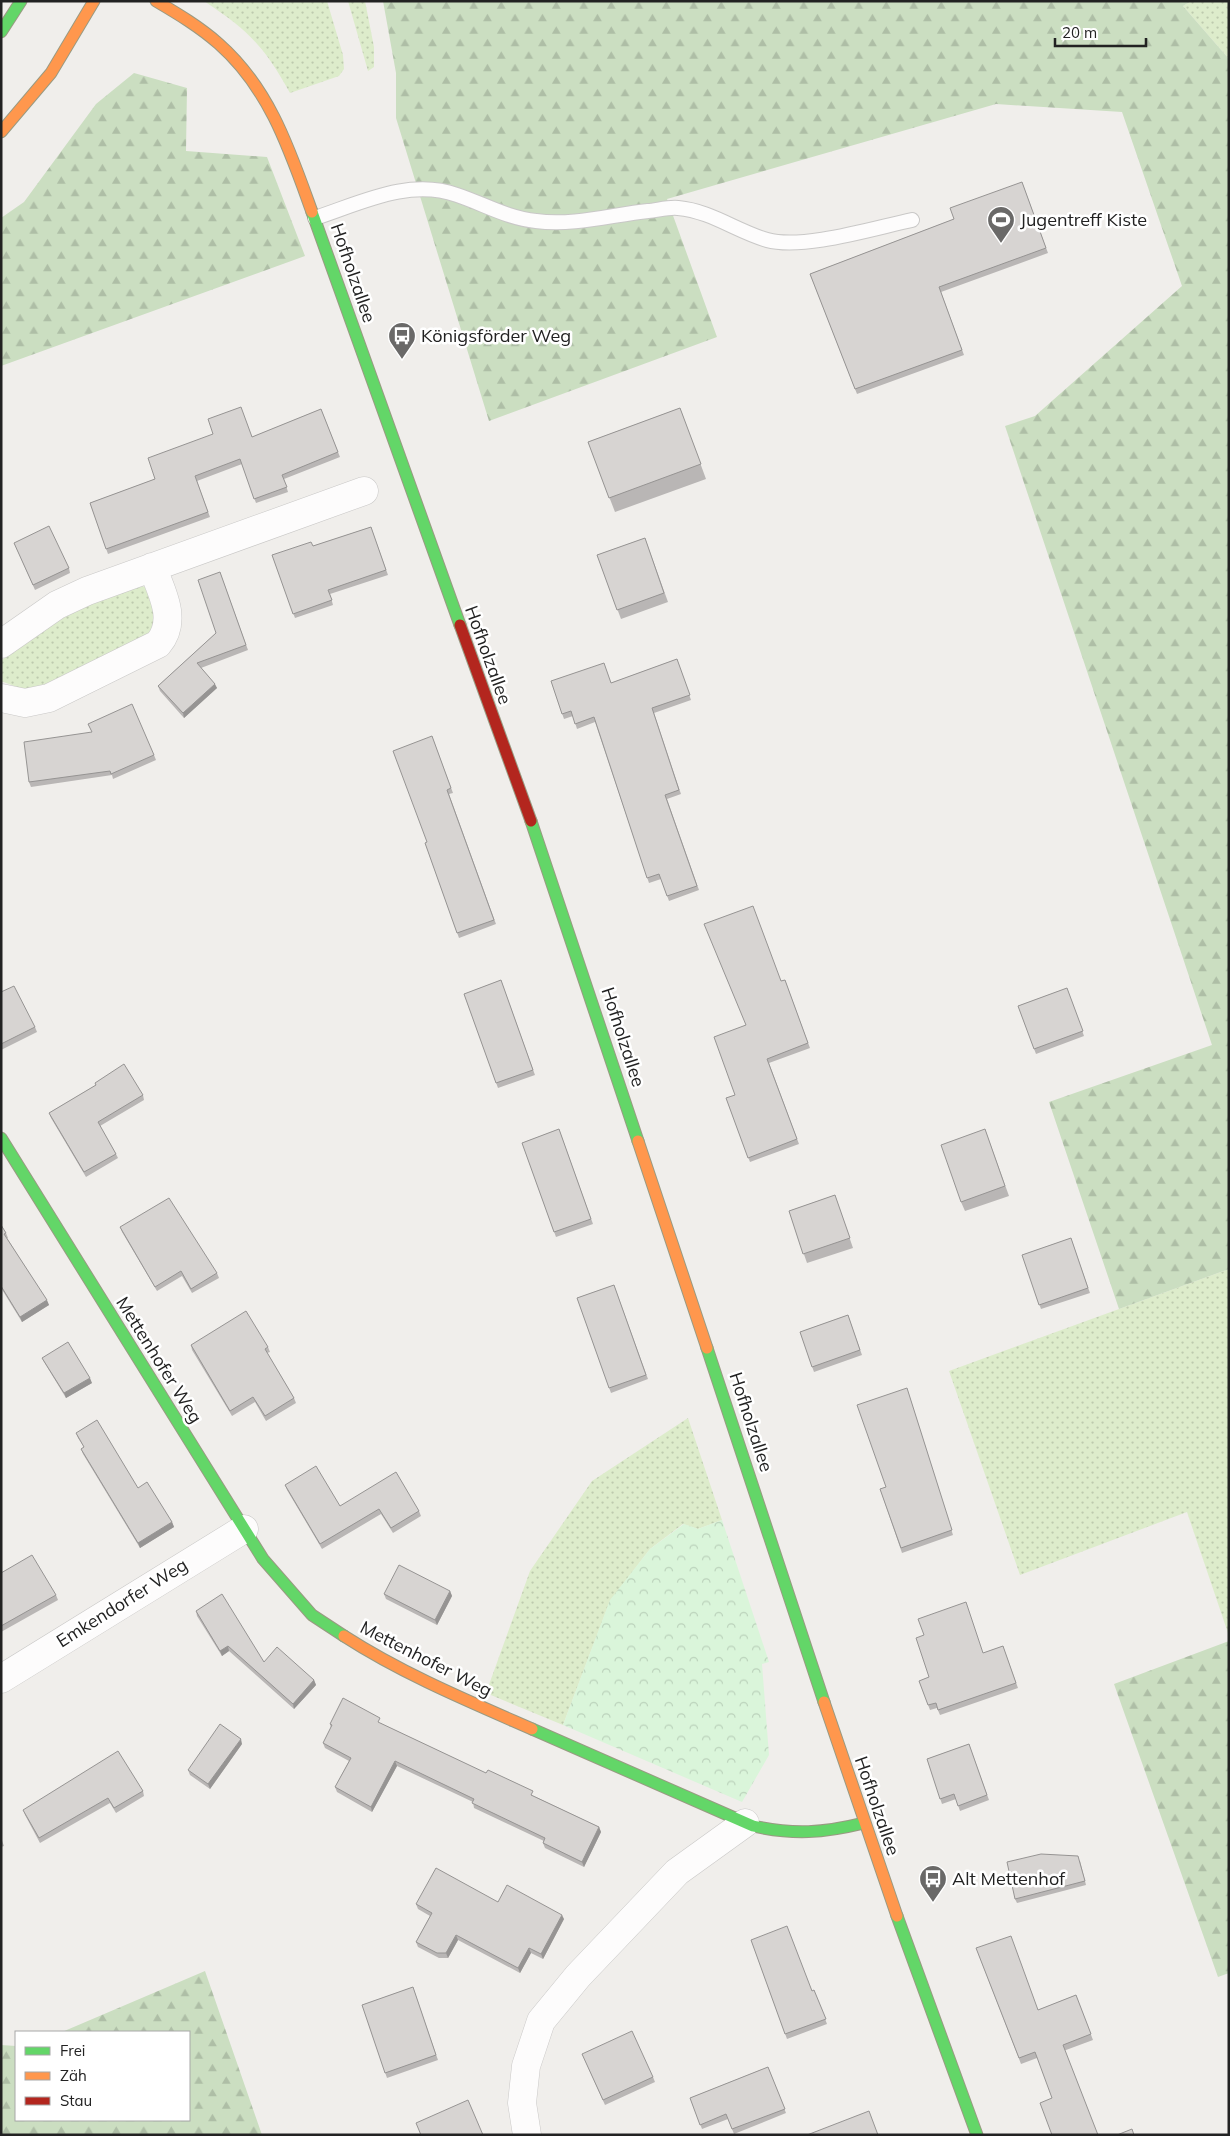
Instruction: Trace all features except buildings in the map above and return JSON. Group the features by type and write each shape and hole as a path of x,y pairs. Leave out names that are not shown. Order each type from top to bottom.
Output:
{"main road":[{"path":"1,32 21,1"},
{"path":"1,132 51,73 94,1"},
{"name":"Hofholzallee","path":"156,1 213,38 249,72 275,115 315,218 412,496 544,855 864,1822 936,2030 977,2135"},
{"name":"Mettenhofer Weg","path":"1,1138 263,1559 312,1614 375,1656 429,1684 745,1823 784,1833 807,1834 827,1832 864,1822"}],"street":[{"path":"1,644 57,605 87,591 364,491"},
{"path":"1,698 25,703 43,700 158,644 164,636 169,619 152,567"},
{"name":"Emkendorfer Weg","path":"1,1679 244,1529"},
{"path":"527,2135 522,2103 526,2066 541,2021 584,1970 678,1872 745,1823"}],"lane":[{"path":"315,218 399,190 432,189 457,194 517,218 536,221 584,220 677,208 704,213 769,241 789,243 813,241 912,220"}],"green space":[{"path":"204,1 327,1 343,55 344,69 339,76 290,93 272,63 254,41 233,21"},
{"path":"348,1 365,1 374,47 374,67 368,71"},
{"path":"383,1 1191,1 1183,6 1229,59 1229,1269 1119,1309 1049,1102 1212,1045 1005,426 1035,416 1182,286 1122,112 996,104 667,199 717,337 489,421 396,118 396,73"},
{"path":"1191,1 1229,1 1229,59 1183,6"},
{"path":"134,73 187,88 186,151 267,157 305,256 1,366 1,218 24,202 96,104"},
{"path":"139,585 145,587 157,620 155,630 145,638 30,692 1,681 1,661 33,636 67,616"},
{"path":"1229,1269 1229,1636 1187,1512 1020,1575 949,1371"},
{"path":"688,1418 722,1520 698,1529 683,1524 650,1549 610,1601 563,1725 486,1693 530,1571 592,1481"},
{"path":"722,1520 769,1662 762,1664 769,1755 742,1802 563,1725 610,1600 650,1549 684,1524 698,1529"},
{"path":"1229,1641 1229,1973 1218,1977 1114,1684"},
{"path":"205,1971 262,2135 1,2135 1,2045 15,2046 15,2121 190,2121 190,2031 64,2031"}],"traffic: fast":[{"path":"1,32 21,1"},
{"path":"312,212 460,625"},
{"path":"531,821 638,1141"},
{"path":"1,1138 263,1559 312,1615 344,1636"},
{"path":"707,1348 824,1702"},
{"path":"532,1729 753,1826 782,1831 808,1832 864,1823"},
{"path":"897,1916 977,2135"}],"traffic: slow":[{"path":"1,132 51,73 94,1"},
{"path":"156,1 189,21 212,38 237,62 252,81 276,122 312,212"},
{"path":"638,1141 707,1348"},
{"path":"344,1636 413,1675 532,1729"},
{"path":"824,1702 897,1916"}],"traffic: jam":[{"path":"460,625 531,821"}],"place":[{"name":"Jugentreff Kiste","path":"1001,244"},
{"name":"Königsförder Weg","path":"402,360"},
{"name":"Alt Mettenhof","path":"933,1903"}]}
